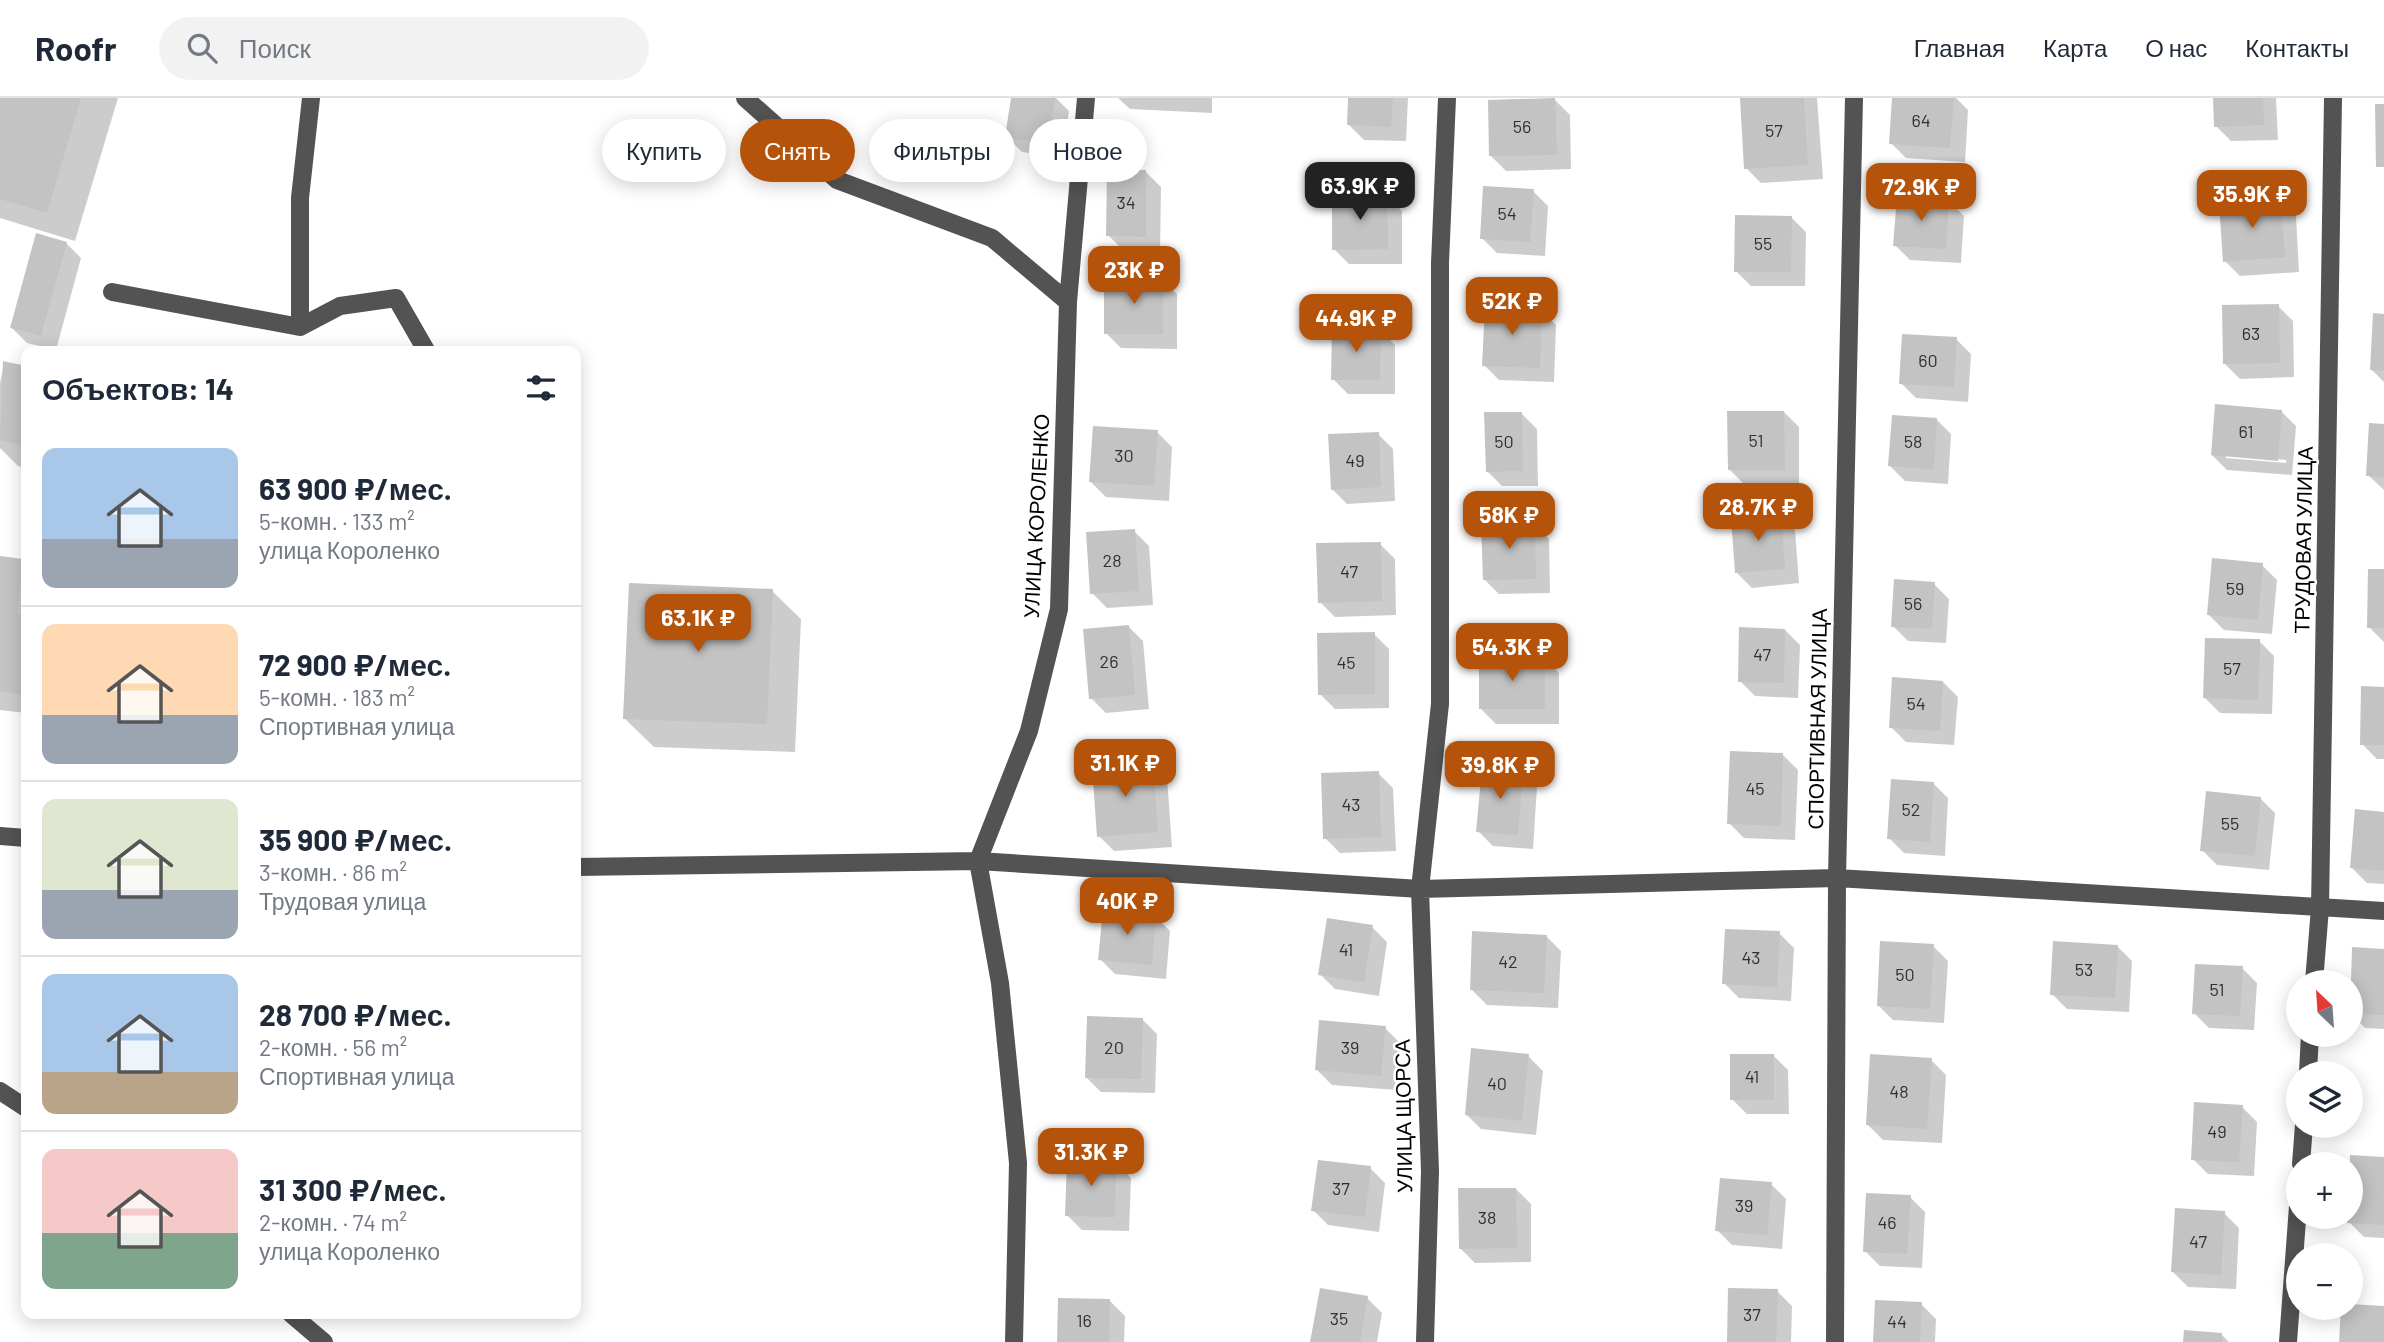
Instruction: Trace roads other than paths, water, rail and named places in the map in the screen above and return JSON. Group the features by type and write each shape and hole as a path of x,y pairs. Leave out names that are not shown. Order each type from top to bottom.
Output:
{"street":[{"path":"300,327 300,198 311,98"},
{"path":"745,98 837,180 992,238 1069,302"},
{"name":"УЛИЦА КОРОЛЕНКО","path":"978,860 1028,730 1059,609 1069,302 1086,98"},
{"name":"УЛИЦА ЩОРСА","path":"1425,1342 1430,1171 1420,889 1440,704 1440,262 1447,98"},
{"name":"СПОРТИВНАЯ УЛИЦА","path":"1835,1342 1837,878 1854,98"},
{"name":"ТРУДОВАЯ УЛИЦА","path":"2315,970 2320,908 2333,98"},
{"path":"112,292 300,327 340,306 396,298 424,346"},
{"path":"0,836 21,838"},
{"path":"978,860 1000,983 1018,1163 1014,1342"},
{"path":"581,867 978,860 1420,889 1837,878 2384,911"},
{"path":"0,1091 21,1105"},
{"path":"2288,1342 2296,1229"},
{"path":"297,1319 324,1342"}]}
